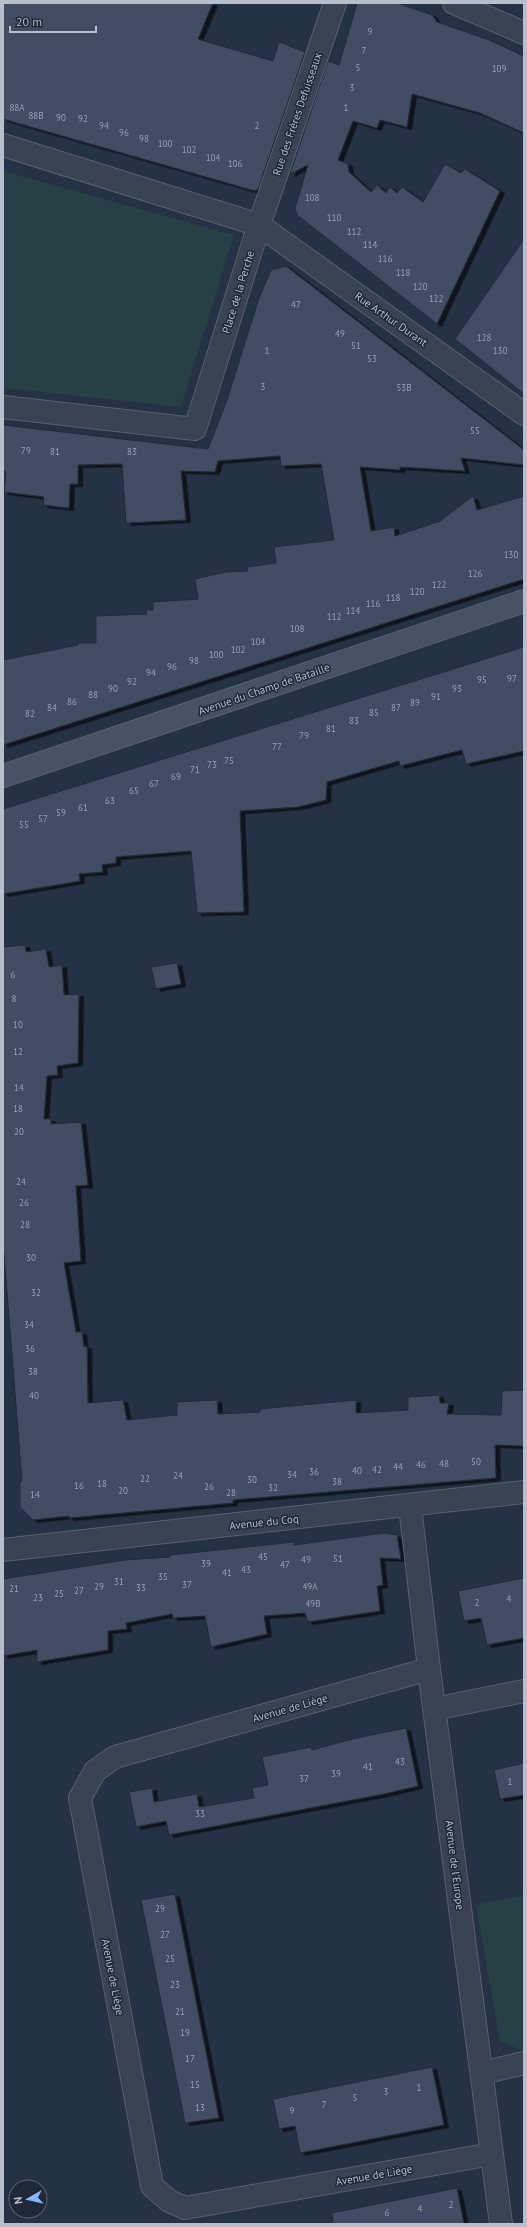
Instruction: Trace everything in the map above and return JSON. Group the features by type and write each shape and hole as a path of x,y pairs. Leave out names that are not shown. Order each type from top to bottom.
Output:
{"street":[{"name":"Rue des Frères Defuisseaux","path":"258,225 334,3"},
{"path":"454,3 524,33"},
{"path":"3,145 258,225"},
{"name":"Place de la Perche","path":"3,406 195,429 258,225"},
{"name":"Rue Arthur Durant","path":"258,225 524,414"},
{"name":"Avenue du Champ de Bataille","path":"3,776 524,601"},
{"name":"Avenue du Coq","path":"3,1550 410,1506 524,1492"},
{"name":"Avenue de l'Europe","path":"410,1506 434,1709 501,2224"},
{"name":"Avenue de Liège","path":"429,1669 115,1757 95,1771 80,1798 152,2186 169,2201 185,2208 492,2154"},
{"path":"434,1709 524,1691"},
{"path":"482,2073 524,2063"}],"green space":[{"path":"3,171 234,235 181,407 3,388"},
{"path":"524,1895 524,2049 521,2050 500,2041 476,1905"}],"building":[{"path":"3,3 213,3 198,39 273,61 279,42 305,52 258,189 255,191 3,119"},
{"path":"357,3 397,3 432,15 437,22 489,40 524,56 524,133 480,113 412,94 407,127 380,120 377,128 353,121 338,160 348,164 349,172 371,192 377,185 386,193 390,187 397,193 402,187 423,202 445,164 461,173 465,169 500,191 437,324 297,215 295,208 308,165 290,174 328,61 339,65"},
{"path":"524,239 524,394 455,339"},
{"path":"286,266 524,450 524,465 461,458 465,471 400,467 400,470 360,467 371,531 394,527 395,536 440,521 473,496 477,510 524,496 524,579 3,745 3,660 78,645 78,643 96,643 96,616 147,614 146,610 153,610 153,602 198,599 195,579 226,572 248,571 247,567 276,563 274,547 334,540 321,464 281,466 280,456 218,461 215,472 181,471 186,520 126,523 122,464 78,465 78,484 70,484 69,508 43,505 44,497 4,492 6,472 3,471 3,425 208,449 226,403 259,298 271,270"},
{"path":"524,647 524,751 466,764 462,750 400,766 399,761 327,782 326,800 298,807 240,811 244,912 197,913 191,851 116,857 116,863 102,865 103,872 79,874 80,881 3,894 3,809"},
{"path":"25,945 26,952 46,949 49,967 62,965 64,995 79,994 78,1063 57,1066 58,1075 47,1076 44,1119 51,1119 51,1124 81,1122 88,1185 76,1186 81,1261 64,1263 76,1332 82,1332 84,1347 87,1346 88,1403 123,1400 127,1420 177,1415 177,1402 217,1400 218,1414 260,1412 260,1409 356,1400 356,1413 408,1410 408,1397 439,1395 440,1403 449,1403 447,1414 501,1415 502,1391 524,1390 524,1446 495,1445 496,1478 233,1500 233,1503 69,1518 69,1516 33,1520 20,1507 20,1482 22,1481 3,1242 3,947"},
{"path":"177,963 181,984 156,989 151,967"},
{"path":"384,1533 397,1535 401,1559 380,1558 383,1585 377,1586 380,1611 308,1622 305,1613 264,1616 267,1634 211,1647 205,1616 173,1618 172,1614 126,1623 127,1629 108,1631 108,1650 37,1662 37,1650 3,1656 3,1579 125,1560 170,1557 170,1555 294,1542 294,1545"},
{"path":"524,1578 524,1638 487,1645 481,1618 464,1621 458,1591"},
{"path":"406,1728 418,1786 384,1794 169,1835 166,1821 136,1827 129,1792 152,1788 154,1802 197,1794 199,1807 254,1798 252,1788 268,1785 262,1757 311,1747 312,1750 352,1739"},
{"path":"524,1763 524,1795 500,1799 494,1770"},
{"path":"175,1894 219,2118 185,2123 141,1900"},
{"path":"432,2067 444,2125 300,2153 295,2126 279,2129 273,2099"},
{"path":"457,2188 464,2224 333,2224 332,2213"}]}
